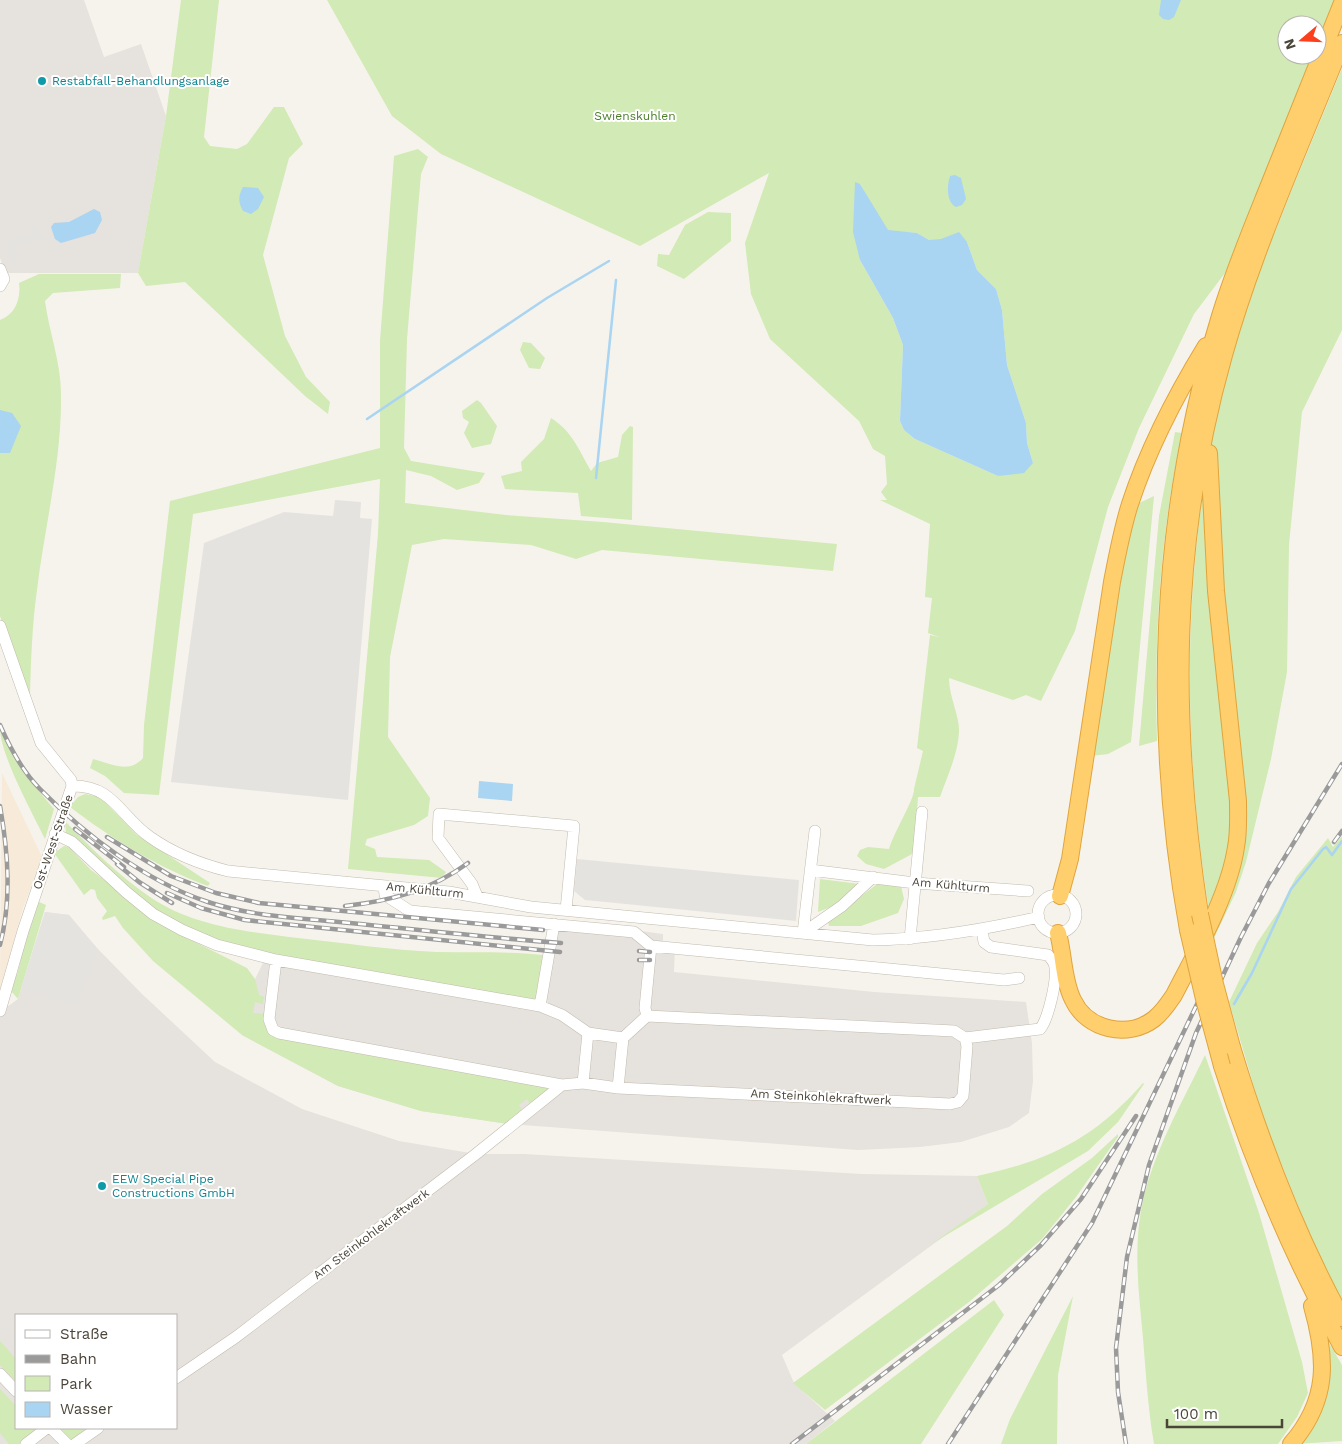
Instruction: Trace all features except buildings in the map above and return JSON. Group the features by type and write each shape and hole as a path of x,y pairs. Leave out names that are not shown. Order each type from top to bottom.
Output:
{"highway":[{"path":"1342,2 1243,249 1216,332 1199,396 1183,472 1172,547 1166,632 1165,718 1174,835 1188,930 1222,1066 1260,1173 1303,1273 1342,1347"},
{"path":"1342,43 1258,253 1227,345 1208,418 1185,566 1180,657 1184,786 1200,914 1215,984 1252,1111 1284,1196 1342,1318"},
{"path":"1060,896 1070,859 1112,582 1130,503 1150,453 1173,405 1216,332"},
{"path":"1058,933 1068,989 1083,1015 1095,1024 1110,1029 1125,1030 1139,1027 1153,1020 1164,1010 1174,995 1224,889 1231,868 1237,840 1238,801 1216,591 1211,521 1208,418"},
{"path":"1291,1444 1312,1410 1319,1392 1322,1373 1322,1338 1303,1273"}],"street":[{"path":"0,269 4,279 0,286"},
{"name":"Ost-West-Straße","path":"0,626 39,738 54,761 71,780 72,786 23,931 0,1011"},
{"name":"Am Kühlturm","path":"72,786 88,786 103,792 138,828 151,838 179,855 210,867 228,871 477,896 523,905 566,910 873,940 910,940 982,930 1038,917"},
{"path":"910,940 922,812"},
{"path":"477,896 472,884 438,838 439,814 574,826 566,910"},
{"path":"803,933 815,831"},
{"path":"55,834 72,842 153,914 182,930 244,954 540,1006 562,1016 588,1034 623,1038"},
{"name":"Am Kühlturm","path":"810,870 1028,892"},
{"path":"803,933 842,906 873,877"},
{"path":"384,886 384,895 410,911 634,932 651,946 1004,980 1019,978"},
{"path":"1054,896 1060,896 1071,902 1076,913 1072,925 1058,933 1048,930 1038,917 1040,906 1044,901 1054,896"},
{"path":"540,1006 554,924"},
{"path":"618,1088 623,1038 647,1016 954,1031 965,1038 1040,1029 1047,1017 1056,969 1053,961 1048,955 991,947 984,942 982,930"},
{"path":"647,1016 645,1008 651,946"},
{"name":"Am Steinkohlekraftwerk","path":"276,960 269,1018 273,1030 278,1033 562,1085 584,1083 618,1088 950,1104 958,1102 963,1096 967,1046 965,1038"},
{"path":"584,1083 588,1034"},
{"name":"Am Steinkohlekraftwerk","path":"178,1377 236,1338 476,1154 562,1085"},
{"path":"0,1374 15,1390"},
{"path":"26,1444 46,1429"},
{"path":"52,1429 67,1444"},
{"path":"76,1444 97,1429"}],"shaded area":[{"path":"0,0 84,0 104,57 141,44 166,116 138,273 6,273 0,258"},
{"path":"43,228 46,236 15,247 20,262 12,265 4,242"},
{"path":"335,500 361,502 360,518 372,519 348,800 171,782 204,543 284,512 333,516"},
{"path":"2,773 42,857 23,908 0,989"},
{"path":"577,859 799,880 796,921 585,900 574,891"},
{"path":"45,912 69,915 98,949 142,994 215,1062 302,1109 399,1141 476,1154 524,1154 862,1174 977,1176 988,1204 782,1355 794,1383 835,1421 806,1444 0,1444 0,1012 18,999"},
{"path":"45,912 69,915 97,949 77,1005 21,988"},
{"path":"549,919 663,934 663,942 675,945 674,972 874,992 1026,1002 1032,1043 1033,1081 1029,1113 1009,1127 961,1142 920,1147 858,1150 509,1124 421,1111 338,1086 242,1035 255,979 267,955 533,1000 537,997"}],"green space":[{"path":"181,0 219,0 204,137 210,146 237,149 247,144 274,107 284,107 303,144 289,158 263,255 285,336 306,377 330,402 328,414 305,396 185,282 146,286 138,273 166,116"},
{"name":"Swienskuhlen","path":"327,0 1334,0 1327,17 1327,15 1277,15 1277,65 1308,65 1225,273 1194,314 1139,428 1108,507 1075,631 1041,701 1026,695 1013,700 949,678 959,726 957,749 952,765 940,797 918,797 914,853 884,869 866,864 857,856 860,850 868,847 889,849 913,794 923,751 917,748 930,635 939,637 928,633 932,598 925,597 930,524 880,500 887,500 881,492 887,484 885,456 873,449 859,421 770,339 751,294 745,243 769,173 640,246 441,154 392,116","holes":["860,184 887,231 917,233 929,240 967,242 977,270 996,289 1002,310 1007,365 1026,423 1027,443 1033,463 998,476 915,439 904,430 900,421 903,345 893,318 860,260"]},
{"path":"1342,68 1342,330 1302,412 1289,545 1287,672 1271,759 1246,862 1236,892 1214,938 1201,858 1193,776 1190,694 1192,611 1198,529 1211,447 1229,367 1253,290 1285,206"},
{"path":"418,149 428,157 421,174 407,339 404,448 411,461 485,473 479,483 457,490 431,476 406,470 405,503 506,515 837,544 833,571 602,550 576,559 531,545 444,539 412,545 390,657 388,737 430,798 428,816 414,825 367,839 365,845 375,849 377,857 429,860 446,872 442,878 348,869 378,534 380,479 193,514 159,795 124,793 105,776 90,768 93,759 126,767 138,763 143,758 144,725 170,501 380,448 380,341 394,156"},
{"path":"708,212 731,213 731,241 684,279 657,266 658,254 669,255 685,225"},
{"path":"39,274 121,274 120,288 53,293 45,301 59,370 61,419 56,468 35,603 30,696 22,680 0,616 0,320 14,310 18,300 19,283"},
{"path":"523,342 531,343 545,358 540,369 529,368 520,350"},
{"path":"477,400 497,426 491,444 472,448 464,433 469,422 463,418 462,411"},
{"path":"551,418 570,435 591,471 597,463 618,457 622,435 630,426 633,427 632,520 581,516 578,493 505,489 501,476 522,471 521,462 544,439"},
{"path":"1175,432 1182,433 1168,509 1160,586 1156,702 1157,741 1139,746 1159,516"},
{"path":"1154,496 1131,742 1108,754 1091,756 1118,591 1135,505"},
{"path":"0,728 24,771 54,809 45,839 11,768 1,739"},
{"path":"85,794 100,797 136,834 210,883 208,886 172,871 136,852 70,807 78,797"},
{"path":"65,821 127,880 166,907 184,915 240,930 402,950 543,955 537,997 533,1000 255,953 206,938 148,906 66,834"},
{"path":"1342,836 1342,1301 1314,1245 1265,1124 1229,1002 1257,943 1278,912 1296,877 1328,838 1333,847"},
{"path":"64,846 69,847 91,870 171,930 247,968 255,979 259,995 264,997 263,1004 255,1002 253,1013 264,1014 266,1027 275,1036 553,1088 530,1104 527,1099 519,1105 522,1110 528,1106 508,1124 421,1111 338,1086 242,1035 153,961 123,928 115,916 103,920 102,918 107,911 97,898 95,890 91,889 84,895 54,853"},
{"path":"820,879 860,884 841,903 818,912"},
{"path":"877,884 901,886 904,899 898,913 861,926 829,926 828,922"},
{"path":"37,901 46,905 18,999 11,991 14,974 17,975 21,959 18,958"},
{"path":"1205,1055 1259,1213 1302,1362 1308,1393 1297,1417 1278,1444 1154,1444 1139,1288 1137,1255 1139,1222 1153,1166"},
{"path":"1143,1083 1118,1122 1088,1151 933,1243 988,1204 977,1176 1026,1163 1068,1145 1106,1119"},
{"path":"1118,1134 1118,1137 1076,1197 1042,1239 969,1302 825,1410 793,1383 1007,1226 1042,1194 1092,1158"},
{"path":"1073,1296 1058,1375 1057,1444 1001,1444 1010,1419"},
{"path":"994,1300 1004,1315 921,1444 806,1444"},
{"path":"0,1341 15,1358 15,1381 0,1365"},
{"path":"1328,1341 1342,1365 1342,1441 1296,1444"},
{"path":"0,1389 15,1405 15,1429 36,1429 35,1434 23,1444 9,1444 0,1433"},
{"path":"61,1429 90,1429 71,1440"}],"water":[{"path":"1161,0 1181,0 1174,17 1169,20 1163,19 1159,15"},
{"path":"955,175 961,178 966,199 962,205 956,207 950,201 948,188 950,176"},
{"path":"855,182 860,184 888,230 917,233 929,240 941,239 959,232 967,242 977,270 996,289 1002,310 1007,365 1026,423 1027,443 1033,463 1024,473 998,476 915,439 904,430 900,421 903,345 893,318 860,260 853,232"},
{"path":"243,187 258,188 264,197 258,209 251,214 243,211 240,205 239,196"},
{"path":"94,209 100,212 102,220 95,233 61,243 55,239 51,227 54,223 69,222"},
{"path":"0,410 12,413 21,426 10,453 0,453"},
{"path":"479,781 513,784 512,801 478,798"}],"waterway":[{"path":"367,419 547,298 609,261"},
{"path":"596,478 616,280"},
{"path":"1234,1004 1252,973 1291,889 1323,849 1326,847 1332,855 1342,841"}],"railway":[{"path":"0,725 28,775 40,789 77,823 97,840 140,870 185,893 208,902 260,914 561,943"},
{"path":"1126,1444 1118,1392 1116,1348 1127,1257 1149,1165 1196,1033 1241,937 1269,883 1342,764"},
{"path":"0,806 8,876 4,928 0,945"},
{"path":"75,829 124,867"},
{"path":"1334,842 1342,831"},
{"path":"107,837 171,876 216,893 259,903 543,930"},
{"path":"345,906 394,898 424,888 454,873 468,863"},
{"path":"117,864 139,882 172,903"},
{"path":"167,893 201,908 245,920 560,952"},
{"path":"639,951 650,952"},
{"path":"639,960 650,960"},
{"path":"948,1444 1092,1223 1211,975"},
{"path":"792,1444 999,1285 1041,1245 1081,1199 1136,1116"}],"place":[{"name":"Restabfall-Behandlungsanlage","path":"42,81"},
{"name":"EEW Special Pipe Constructions GmbH","path":"102,1186"}]}
